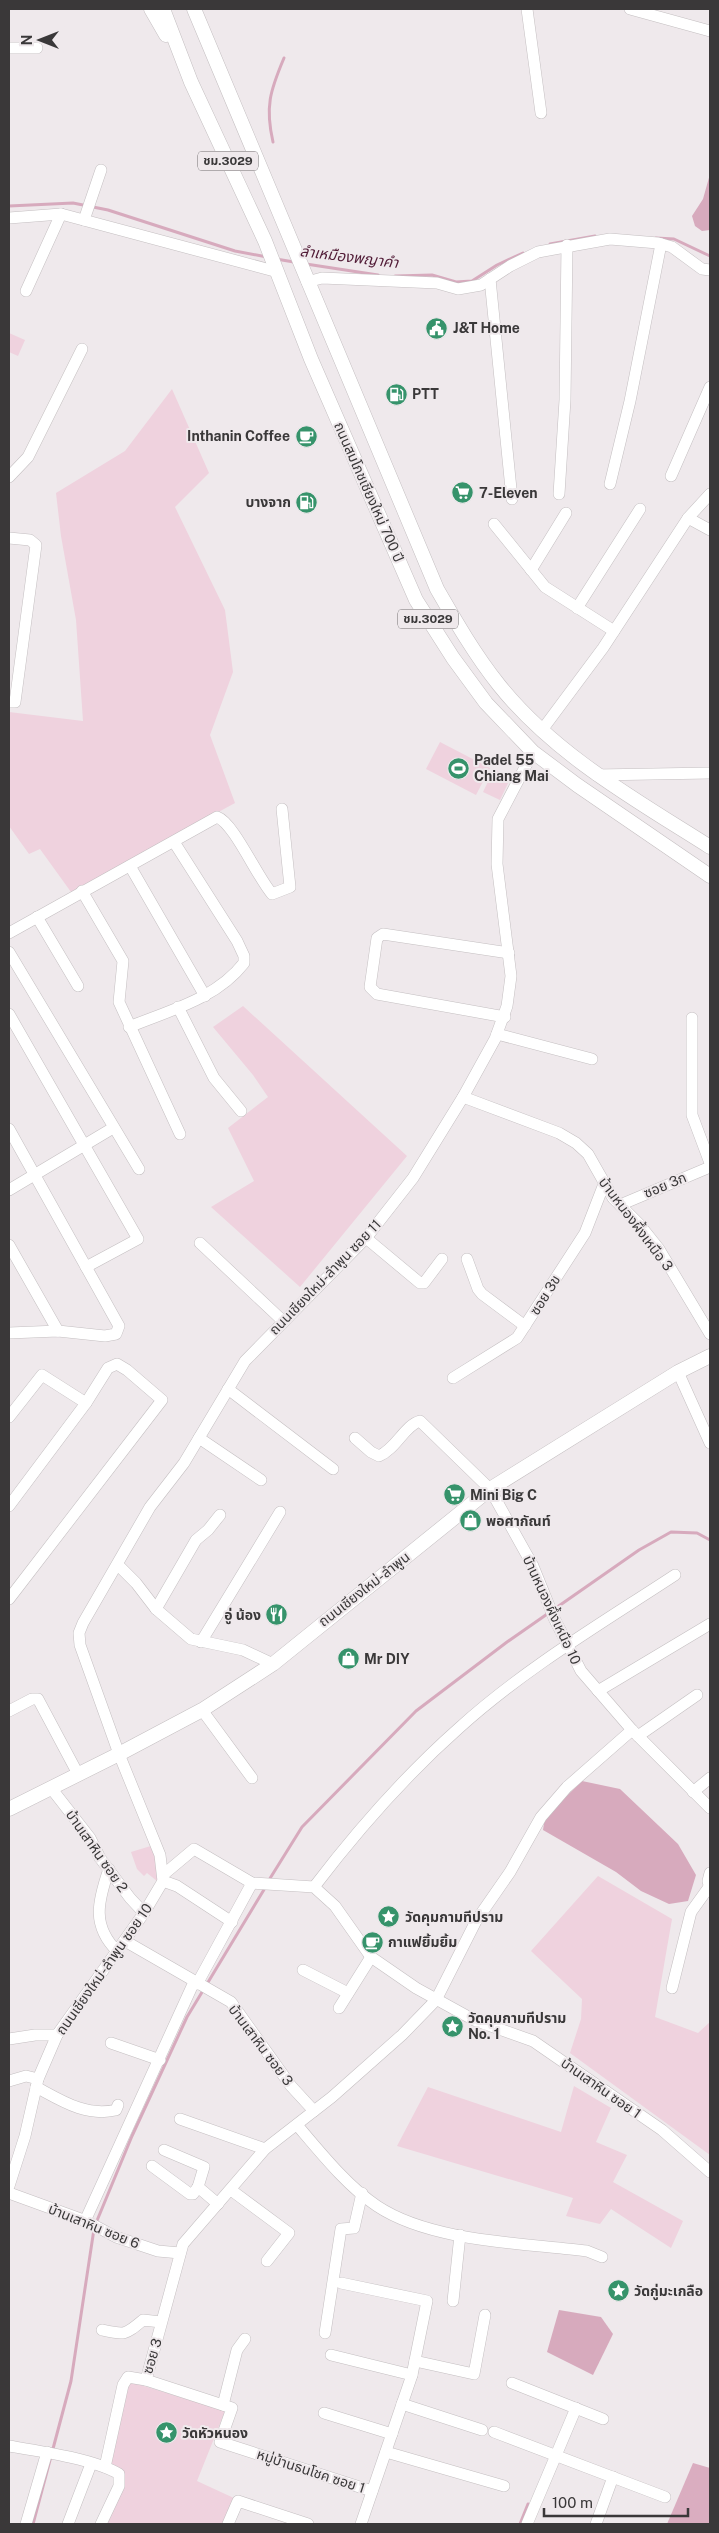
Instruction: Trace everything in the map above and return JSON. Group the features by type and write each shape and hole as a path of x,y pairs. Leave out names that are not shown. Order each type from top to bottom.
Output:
{"main road":[{"path":"151,9 191,82"},
{"name":"ถนนสมโภชเชียงใหม่ 700 ปี","path":"164,9 191,82 265,241 311,359 416,600 453,658 486,703 533,752 577,785 710,876"},
{"name":"ถนนสมโภชเชียงใหม่ 700 ปี","path":"194,9 437,589 466,640 499,686 542,730 596,775 710,847"},
{"path":"202,9 224,81"},
{"name":"ถนนเชียงใหม่-ลำพูน","path":"9,1809 202,1710 272,1664 490,1489 678,1372 710,1356"}],"street":[{"path":"527,9 541,113"},
{"path":"630,9 710,31"},
{"path":"9,48 37,48"},
{"path":"85,216 101,170"},
{"path":"26,291 61,214"},
{"path":"9,218 61,214 85,216 276,268"},
{"path":"305,276 383,282 437,283 458,288 481,286 538,252 567,245 610,240 661,244 672,247 702,269 710,270"},
{"path":"610,484 630,400 661,244"},
{"path":"559,494 565,400 567,245"},
{"path":"490,279 512,498"},
{"path":"9,477 28,457 82,349"},
{"path":"672,476 710,387"},
{"path":"542,730 614,631 688,518 710,494"},
{"path":"577,608 640,509"},
{"path":"531,570 566,513"},
{"path":"688,518 710,530"},
{"path":"494,524 545,587 614,631"},
{"path":"9,538 30,540 36,545 15,702 9,702"},
{"name":"ถนนเชียงใหม่-ลำพูน ซอย 11","path":"119,1754 80,1645 79,1633 83,1623 150,1507 184,1463 249,1356 366,1238 413,1178 463,1097 498,1034 505,1017 511,976 510,953 497,864 498,818 533,752"},
{"path":"596,775 710,773"},
{"path":"9,933 217,817 229,825 254,869 272,894 290,887 282,809"},
{"path":"129,1027 206,996 222,986 244,963 244,956 174,842"},
{"path":"130,866 206,996"},
{"path":"82,891 123,961 119,1002 180,1134"},
{"path":"37,916 78,986"},
{"path":"505,1017 378,994 370,987 377,938 383,934 510,953"},
{"path":"9,952 139,1169"},
{"path":"178,1007 214,1078 242,1110"},
{"path":"9,1014 138,1239 86,1267"},
{"path":"692,1018 692,1115 710,1162"},
{"path":"498,1034 592,1059"},
{"name":"บ้านหนองผึ้งเหนือ 3","path":"463,1097 559,1133 576,1143 588,1154 604,1184 659,1250 710,1334"},
{"path":"9,1190 113,1128"},
{"path":"9,1129 119,1326 116,1334 105,1336 58,1331 9,1333"},
{"name":"ซอย 3ก","path":"620,1205 710,1167"},
{"name":"ซอย 3ข","path":"453,1378 517,1338 585,1233 604,1184"},
{"path":"366,1238 420,1283 424,1283 442,1259"},
{"path":"200,1243 283,1321"},
{"path":"9,1245 58,1331"},
{"path":"467,1259 478,1289 525,1326"},
{"path":"9,1506 86,1403 108,1368 117,1364 127,1370 162,1400 9,1599"},
{"path":"678,1372 710,1442"},
{"path":"9,1416 42,1375 86,1403"},
{"path":"228,1389 333,1468"},
{"name":"บ้านหนองผึ้งเหนือ 10","path":"355,1438 371,1452 379,1456 392,1447 414,1423 420,1421 490,1489 533,1566 547,1603 581,1671 635,1733 710,1808"},
{"path":"199,1438 261,1480"},
{"path":"201,1642 280,1512"},
{"path":"156,1609 196,1540 208,1530 220,1515"},
{"path":"118,1565 136,1583 156,1609 191,1639 243,1650 272,1664"},
{"path":"163,1878 194,1849 252,1883 314,1887 400,1787 460,1727 567,1646 675,1575"},
{"path":"598,1691 710,1624"},
{"name":"ซอย 3","path":"105,2467 125,2379 128,2377 146,2380 183,2244 265,2149 314,2111 402,2035 436,2000 476,1921 510,1872 541,1817 567,1787 635,1733 697,1695"},
{"path":"9,1711 32,1699 38,1699 78,1774"},
{"path":"202,1710 252,1778"},
{"path":"119,1754 160,1855 163,1878"},
{"path":"693,1792 710,1778"},
{"name":"บ้านเสาหิน ซอย 2","path":"51,1788 90,1838 100,1858 130,1898 144,1913"},
{"path":"110,1869 101,1894 100,1924 106,1940 118,1952"},
{"path":"672,1988 691,1912 710,1888 710,1873"},
{"path":"163,1878 232,1922"},
{"name":"ถนนเชียงใหม่-ลำพูน ซอย 10","path":"9,2186 25,2136 37,2083 58,2035 118,1952 144,1913 163,1878"},
{"path":"86,2221 196,1983 232,1922 252,1883"},
{"name":"บ้านเสาหิน ซอย 1","path":"314,1887 335,1906 371,1958 436,2000 474,2020 533,2041 662,2130 710,2172"},
{"name":"บ้านเสาหิน ซอย 3","path":"125,1941 231,2002 291,2086 314,2111"},
{"path":"339,2008 371,1958"},
{"path":"303,1970 348,1993"},
{"path":"9,2039 35,2035 58,2035"},
{"path":"111,2043 160,2060"},
{"path":"9,2081 26,2076 72,2106 101,2114 116,2110 118,2105"},
{"path":"180,2119 265,2149"},
{"path":"297,2125 362,2193 376,2205 406,2221 460,2235 526,2245 587,2251 602,2257"},
{"path":"152,2166 190,2194 194,2194 204,2167 164,2150"},
{"path":"198,2187 218,2204"},
{"path":"231,2190 288,2233 267,2261"},
{"name":"บ้านเสาหิน ซอย 6","path":"9,2193 86,2221 116,2237 158,2251 180,2253"},
{"path":"326,2333 341,2229 354,2228 362,2193"},
{"path":"453,2301 460,2235"},
{"path":"341,2283 427,2301 412,2375 361,2524"},
{"path":"415,2361 474,2374 485,2316"},
{"path":"102,2330 124,2334 133,2330 143,2320 161,2322"},
{"path":"146,2380 223,2405 237,2350 245,2340"},
{"path":"331,2355 412,2375"},
{"path":"512,2383 603,2419"},
{"path":"402,2404 482,2430"},
{"name":"หมู่บ้านธนโชค ซอย 1","path":"223,2405 232,2408 220,2442 372,2491"},
{"path":"527,2524 576,2408"},
{"path":"324,2413 392,2434"},
{"path":"494,2432 665,2497"},
{"path":"9,2446 47,2452 105,2467 121,2476 119,2486 101,2524"},
{"path":"26,2524 47,2452"},
{"path":"386,2452 504,2486"},
{"path":"68,2524 91,2464"},
{"path":"596,2524 614,2477"},
{"path":"228,2524 238,2501 308,2524"}],"shaded area":[{"path":"710,174 710,230 702,231 695,226 692,216 703,199"},
{"path":"9,333 25,340 18,356 9,352"},
{"path":"172,389 209,473 175,507 225,610 233,672 210,735 235,803 71,892 40,849 29,854 9,826 9,712 83,721 76,620 61,536 56,493 125,451"},
{"name":"Padel 55 Chiang Mai","path":"440,742 490,768 476,795 426,769"},
{"path":"494,769 511,777 500,800 483,792"},
{"path":"243,1006 407,1156 300,1287 211,1207 254,1181 228,1128 268,1097 253,1075 213,1027"},
{"path":"582,1781 620,1789 678,1844 696,1875 688,1901 669,1904 641,1891 616,1872 543,1830 545,1817"},
{"path":"154,1845 164,1867 157,1881 147,1873 144,1876 137,1869 131,1852"},
{"path":"598,1876 672,1919 655,2017 698,2033 710,2022 710,2155 570,2053 581,2019 582,1999 531,1951"},
{"path":"574,2086 611,2108 596,2142 627,2155 613,2182 683,2221 671,2248 611,2209 600,2224 566,2216 573,2198 397,2146 428,2087 561,2132"},
{"path":"559,2310 601,2317 613,2334 593,2375 547,2352"},
{"name":"วัดหัวหนอง","path":"128,2381 225,2411 197,2481 236,2499 225,2524 105,2524 125,2477 109,2465"},
{"path":"693,2463 710,2468 710,2524 667,2524"}],"waterway":[{"path":"273,142 269,119 270,99 284,58"},
{"name":"ลำเหมืองพญาคำ","path":"9,206 73,203 108,210 235,251 267,257"},
{"name":"ลำเหมืองพญาคำ","path":"550,244 595,236"},
{"name":"ลำเหมืองพญาคำ","path":"656,238 674,239 710,256"},
{"name":"ลำเหมืองพญาคำ","path":"395,276 432,275 456,282 472,281 497,265 523,253"},
{"name":"ลำเหมืองพญาคำ","path":"276,259 294,262"},
{"name":"ลำเหมืองพญาคำ","path":"306,264 378,275"},
{"path":"269,1880 302,1827 416,1711 507,1642 639,1550 671,1532 697,1533 710,1540"},
{"path":"96,2223 132,2136 187,2017 265,1888"},
{"path":"33,2524 71,2381 94,2229"},
{"path":"520,2524 528,2504"}],"place":[{"name":"J&T Home","path":"437,328"},
{"name":"PTT","path":"396,394"},
{"name":"Inthanin Coffee","path":"306,436"},
{"name":"7-Eleven","path":"463,493"},
{"name":"บางจาก","path":"307,502"},
{"name":"Padel 55 Chiang Mai","path":"458,768"},
{"name":"Mini Big C","path":"454,1495"},
{"name":"พอศากัณท์","path":"470,1521"},
{"name":"อู่ น้อง","path":"277,1615"},
{"name":"Mr DIY","path":"348,1659"},
{"name":"วัดคุมกามทีปราม","path":"389,1917"},
{"name":"กาแฟยิ้มยิ้ม","path":"372,1942"},
{"name":"วัดคุมกามทีปราม No. 1","path":"452,2026"},
{"name":"วัดกู่มะเกลือ","path":"618,2291"},
{"name":"วัดหัวหนอง","path":"166,2433"}]}
